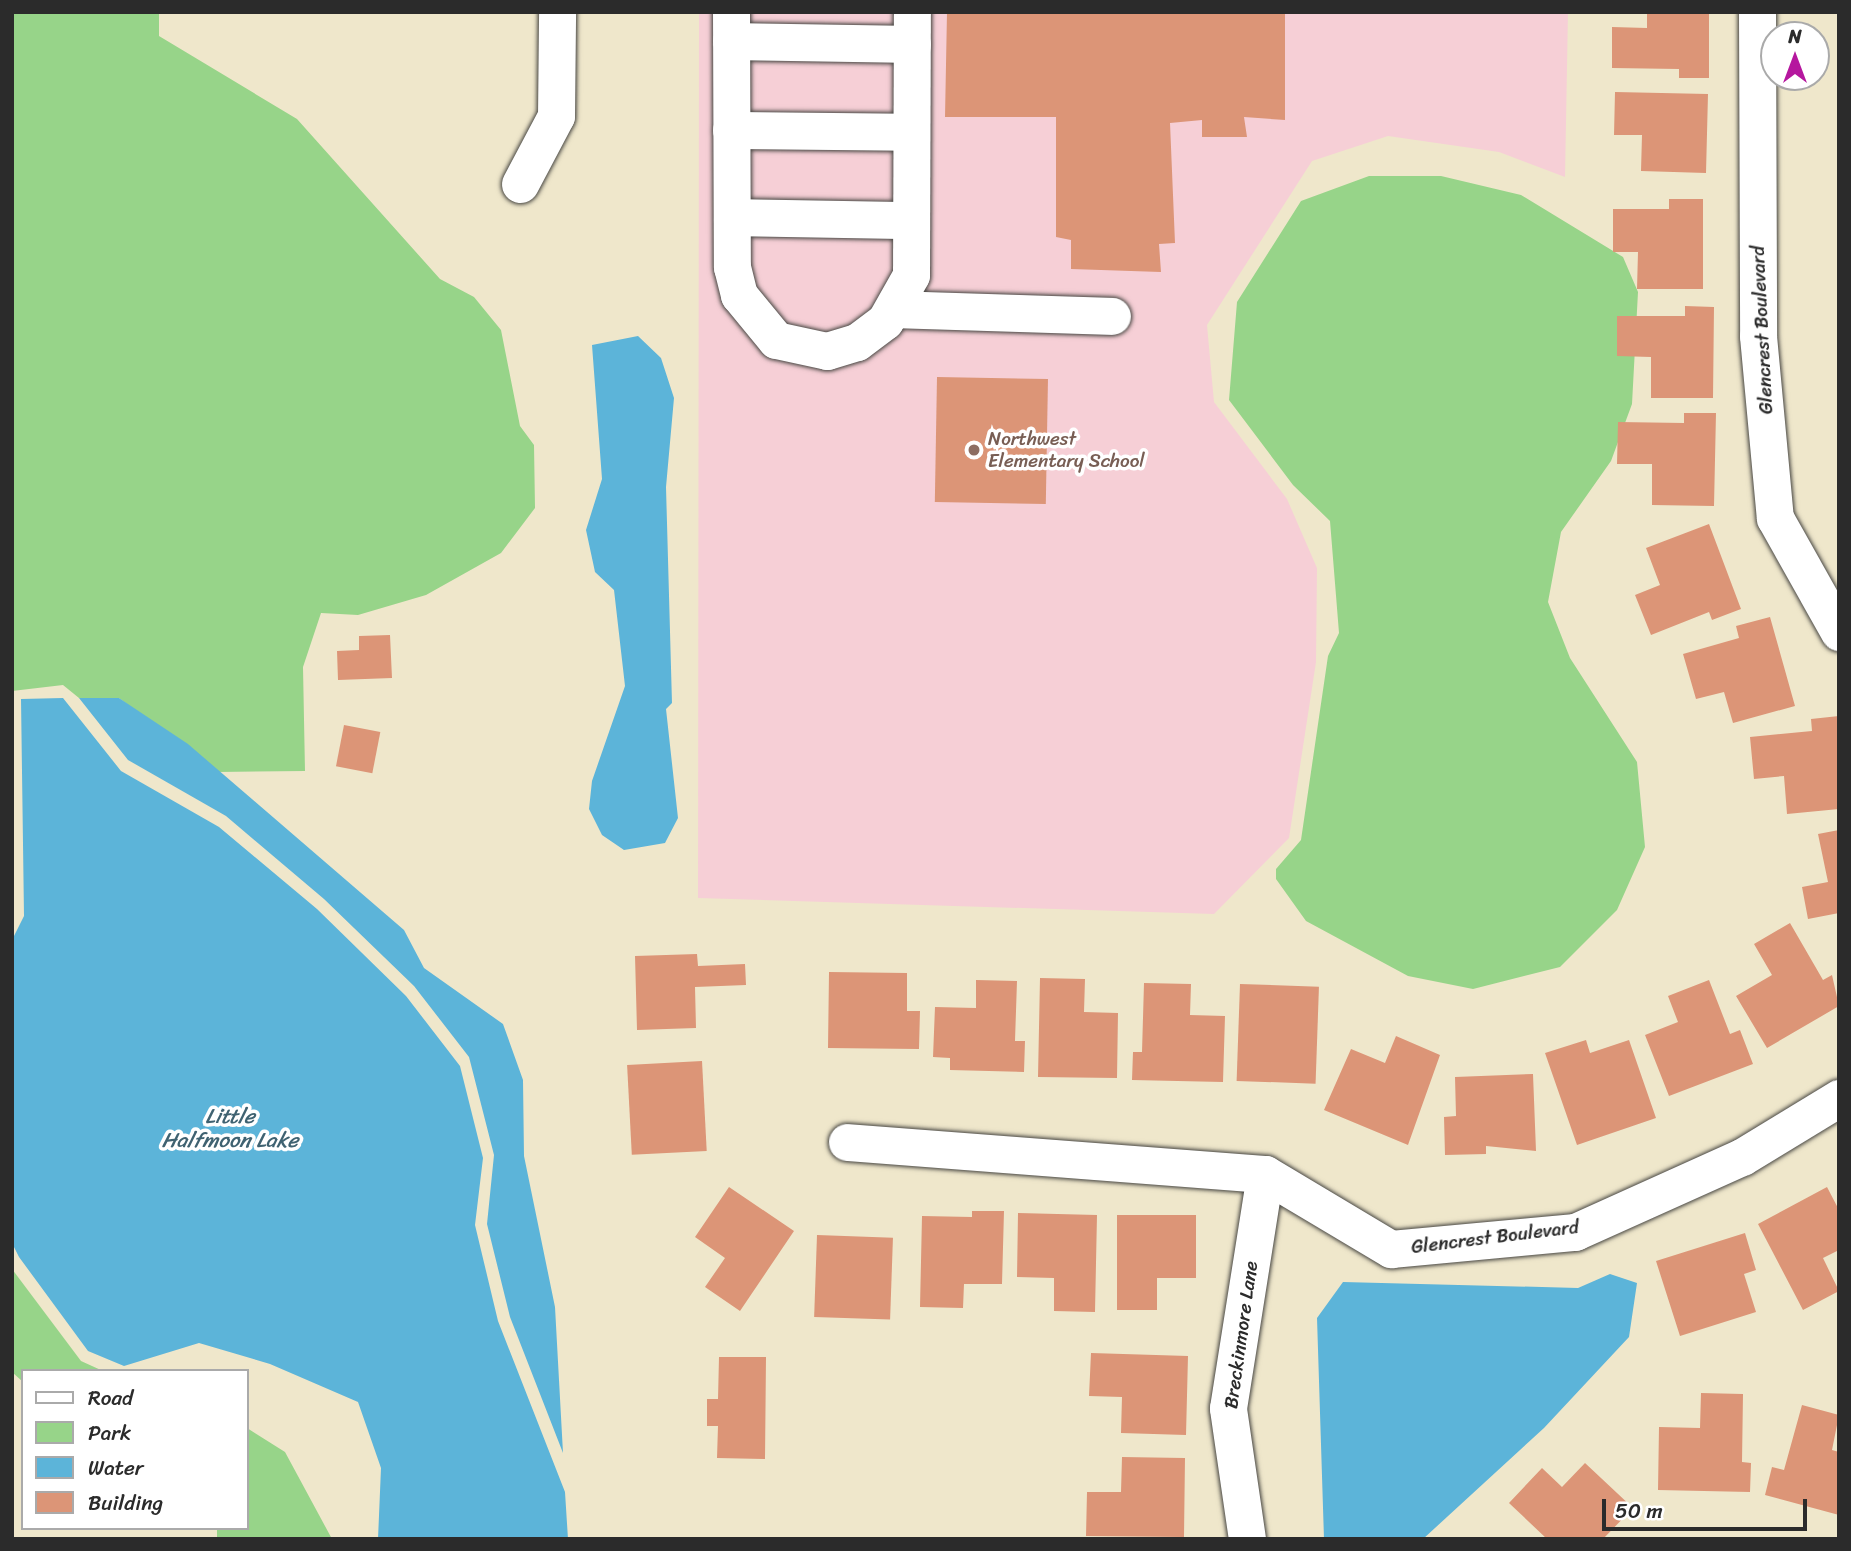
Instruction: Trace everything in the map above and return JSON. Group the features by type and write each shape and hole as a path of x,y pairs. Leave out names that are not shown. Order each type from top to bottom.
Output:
{"street":[{"path":"520,184 556,116 557,12"},
{"name":"Glencrest Boulevard","path":"1757,12 1758,336 1775,518 1839,632"},
{"path":"731,27 912,28 911,275 894,309 857,342 827,351 776,341 739,295 732,217 731,27"},
{"path":"731,130 911,132"},
{"path":"732,217 911,220"},
{"path":"894,309 1112,316"},
{"name":"Glencrest Boulevard","path":"847,1142 1265,1174 1391,1249 1575,1232 1742,1157 1839,1098"},
{"name":"Breckinmore Lane","path":"1247,1539 1228,1408 1265,1174"}],"shaded area":[{"name":"Northwest Elementary School","path":"699,12 1568,12 1565,177 1499,152 1388,136 1312,161 1207,325 1214,402 1287,499 1317,568 1316,662 1289,838 1214,914 698,898"}],"green space":[{"path":"12,12 159,12 159,36 297,119 440,279 474,297 501,330 520,426 534,445 535,508 501,553 426,595 358,615 321,613 303,667 305,771 217,772 119,698 79,698 63,685 12,691"},
{"path":"1369,176 1441,176 1521,195 1623,257 1638,292 1632,404 1611,461 1561,532 1548,602 1570,658 1637,762 1645,847 1617,910 1560,967 1473,989 1408,976 1306,921 1276,879 1276,869 1301,840 1328,656 1339,633 1330,521 1293,485 1229,400 1237,302 1301,201"},
{"path":"12,1269 81,1361 99,1369 21,1369 21,1380 12,1372"},
{"path":"248,1429 285,1452 332,1539 217,1539 217,1530 248,1530"}],"water":[{"path":"638,336 661,358 674,398 666,487 672,703 666,709 678,818 665,843 624,850 602,835 589,809 592,781 625,686 614,590 595,572 586,530 602,479 592,345"},
{"name":"Little Halfmoon Lake","path":"63,698 121,771 219,827 317,909 406,996 460,1066 483,1158 475,1225 498,1321 565,1492 568,1539 378,1539 381,1468 358,1402 270,1364 199,1343 124,1366 88,1351 19,1257 12,1243 12,940 24,916 21,699"},
{"path":"79,698 119,698 188,744 404,930 424,968 503,1024 523,1080 524,1156 555,1307 563,1453 510,1317 487,1224 494,1155 469,1057 414,986 324,899 226,816 128,760"},
{"path":"1610,1274 1637,1283 1629,1337 1544,1428 1423,1539 1324,1539 1317,1318 1343,1282 1578,1288"}],"building":[{"path":"947,12 1285,12 1285,120 1244,117 1247,137 1202,137 1202,120 1170,123 1175,243 1159,244 1161,272 1071,269 1071,240 1056,237 1056,117 945,117"},
{"path":"1647,12 1709,12 1709,78 1679,78 1679,69 1612,68 1612,27 1647,28"},
{"path":"1615,92 1708,94 1706,173 1641,171 1642,135 1614,135"},
{"path":"1669,199 1703,199 1703,289 1637,289 1638,252 1613,252 1613,209 1669,209"},
{"path":"1685,306 1714,307 1713,398 1651,398 1651,357 1617,356 1617,316 1685,316"},
{"path":"937,377 1048,379 1046,504 935,502"},
{"path":"1684,413 1716,413 1714,506 1652,505 1652,464 1617,464 1618,422 1684,423"},
{"path":"1709,524 1741,609 1712,620 1709,612 1651,635 1635,595 1660,585 1646,548"},
{"path":"1770,617 1795,706 1733,723 1724,692 1696,699 1683,654 1739,638 1736,626"},
{"path":"390,635 392,678 338,680 337,651 359,650 359,636"},
{"path":"1839,716 1839,809 1787,814 1784,776 1754,779 1750,737 1812,731 1811,719"},
{"path":"344,725 380,732 372,773 336,766"},
{"path":"1839,830 1839,913 1808,919 1802,887 1828,882 1818,834"},
{"path":"1790,923 1823,980 1832,975 1839,1006 1767,1048 1736,996 1772,975 1754,944"},
{"path":"697,954 698,966 745,964 746,985 695,987 696,1028 637,1030 635,956"},
{"path":"829,972 907,973 907,1011 920,1011 919,1049 828,1048"},
{"path":"1040,978 1085,979 1084,1012 1118,1013 1117,1078 1038,1077"},
{"path":"976,980 1017,981 1015,1041 1025,1041 1024,1072 950,1070 950,1058 933,1057 935,1007 976,1008"},
{"path":"1709,980 1730,1034 1740,1030 1753,1064 1669,1096 1645,1035 1678,1022 1668,996"},
{"path":"1144,983 1191,984 1190,1015 1225,1016 1223,1082 1132,1080 1133,1052 1142,1052"},
{"path":"1240,984 1319,987 1316,1084 1237,1081"},
{"path":"1396,1036 1440,1055 1408,1145 1324,1110 1351,1049 1385,1063"},
{"path":"1586,1040 1590,1053 1629,1040 1656,1118 1577,1145 1545,1053"},
{"path":"702,1061 707,1151 632,1155 627,1065"},
{"path":"1533,1074 1536,1151 1486,1146 1486,1154 1445,1155 1444,1117 1456,1116 1455,1077"},
{"path":"729,1187 794,1231 740,1311 705,1287 725,1258 695,1237"},
{"path":"1827,1187 1839,1210 1839,1250 1823,1258 1839,1291 1803,1310 1758,1224"},
{"path":"972,1211 1004,1211 1002,1284 964,1284 963,1308 920,1307 922,1216 972,1217"},
{"path":"1018,1213 1097,1215 1095,1312 1054,1311 1054,1278 1017,1277"},
{"path":"1117,1215 1196,1215 1196,1278 1157,1278 1157,1310 1117,1310"},
{"path":"1745,1233 1756,1270 1744,1274 1756,1312 1680,1336 1656,1261"},
{"path":"817,1235 893,1238 890,1320 814,1317"},
{"path":"1091,1353 1188,1356 1186,1435 1121,1433 1122,1397 1089,1396"},
{"path":"719,1357 766,1357 765,1459 717,1458 718,1426 707,1426 707,1399 718,1399"},
{"path":"1701,1393 1743,1394 1742,1462 1751,1463 1750,1492 1658,1490 1659,1427 1700,1428"},
{"path":"1802,1405 1839,1415 1832,1450 1839,1452 1839,1515 1765,1495 1772,1467 1784,1470"},
{"path":"1122,1457 1185,1458 1184,1537 1086,1536 1087,1492 1121,1492"},
{"path":"1585,1463 1633,1508 1603,1539 1547,1539 1509,1503 1542,1468 1562,1487"}],"place":[{"name":"Northwest Elementary School","path":"974,450"}]}
